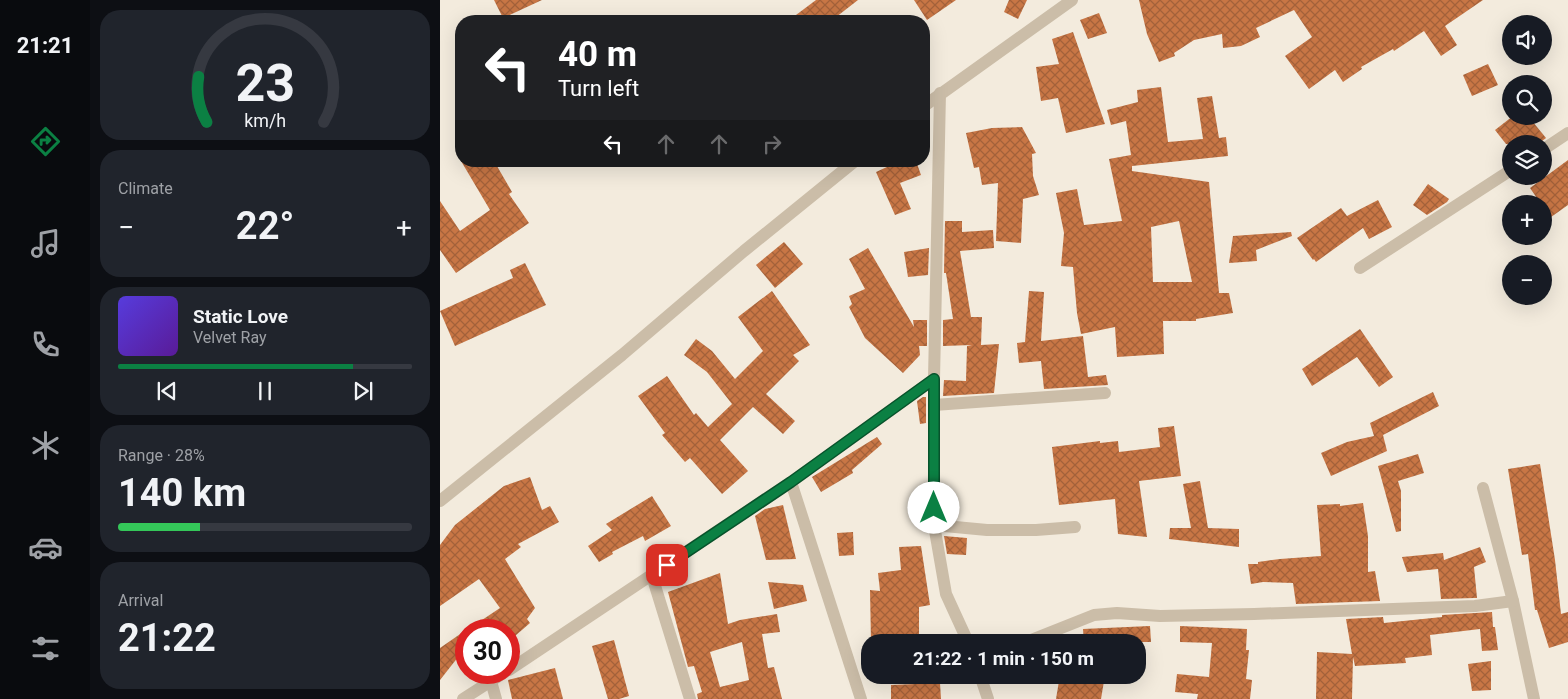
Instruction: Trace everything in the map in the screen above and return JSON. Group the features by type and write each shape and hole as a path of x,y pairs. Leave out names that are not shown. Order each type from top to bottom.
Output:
{"street":[{"path":"930,102 1072,0"},
{"path":"940,94 934,379 934,525 946,594 964,634"},
{"path":"1552,144 1568,133"},
{"path":"440,501 622,355 744,251 848,167"},
{"path":"1360,268 1502,176"},
{"path":"520,663 791,482 934,379"},
{"path":"934,405 1105,394"},
{"path":"791,482 861,699"},
{"path":"1483,488 1513,601 1534,699"},
{"path":"934,525 987,530 1036,530 1075,527"},
{"path":"652,576 690,699"},
{"path":"1046,634 1094,615 1254,614 1475,606 1513,601"},
{"path":"464,699 486,684"},
{"path":"492,684 496,699"},
{"path":"983,684 988,699"}],"building":[{"path":"494,0 542,0 510,15 502,15"},
{"path":"816,0 858,0 839,15 796,15"},
{"path":"914,0 956,0 930,18 930,15 924,15"},
{"path":"1009,0 1027,0 1018,19 1004,12"},
{"path":"1139,0 1483,0 1445,26 1457,45 1441,56 1424,31 1394,51 1393,49 1361,67 1362,69 1343,82 1335,70 1309,89 1285,56 1312,37 1294,10 1256,28 1260,37 1241,46 1223,48 1222,34 1194,40 1174,53 1175,56 1159,62 1147,34"},
{"path":"1099,13 1107,33 1088,39 1080,20"},
{"path":"1073,32 1105,124 1066,133 1058,98 1041,101 1036,67 1059,64 1052,39"},
{"path":"1488,64 1498,85 1472,96 1463,75"},
{"path":"1161,87 1168,142 1203,139 1197,98 1212,96 1219,138 1226,137 1228,156 1132,166 1132,171 1209,182 1219,293 1229,293 1233,313 1196,319 1196,321 1163,321 1164,354 1117,357 1115,327 1081,334 1073,267 1061,266 1064,233 1056,193 1077,189 1084,225 1122,221 1109,159 1131,155 1126,121 1111,125 1107,110 1138,102 1137,90","holes":["1179,221 1192,282 1153,282 1151,227"]},
{"path":"1502,125 1535,125 1544,135 1502,135 1502,139 1495,130"},
{"path":"1022,127 1036,153 1032,154 1033,176 1039,195 1023,199 1021,243 996,241 998,183 982,185 979,167 974,168 966,133 992,128"},
{"path":"1568,160 1568,205 1552,216 1552,195 1535,195 1530,188 1534,185 1552,185 1552,172"},
{"path":"465,167 497,167 512,192 509,194 529,223 456,273 440,250 440,201 460,231 490,210"},
{"path":"887,167 918,167 921,175 900,183 911,209 895,215 876,172"},
{"path":"1428,184 1449,199 1427,215 1413,205"},
{"path":"1378,200 1392,227 1369,239 1363,228 1316,262 1297,238 1341,208 1347,216"},
{"path":"945,221 962,221 962,232 993,230 994,248 960,251 971,317 982,317 981,345 999,344 994,393 943,396 944,380 966,381 967,346 972,345 943,346 943,320 953,319 946,273 944,273"},
{"path":"1291,232 1292,236 1256,250 1257,261 1229,263 1233,236"},
{"path":"784,242 803,264 775,288 756,265"},
{"path":"868,248 914,327 913,320 927,320 927,346 919,346 920,355 903,373 865,338 849,307 852,304 849,296 865,289 849,259"},
{"path":"929,248 928,275 908,277 904,252"},
{"path":"525,263 546,305 455,346 440,311 513,278 510,270"},
{"path":"772,291 810,345 793,355 799,361 766,394 795,421 783,434 753,407 720,440 748,471 722,494 690,458 685,462 662,435 665,433 638,396 667,376 694,415 696,413 708,427 732,404 707,372 684,355 696,339 712,351 735,379 763,351 738,317"},
{"path":"1029,291 1044,292 1041,341 1083,336 1088,377 1106,375 1108,385 1044,389 1041,361 1019,363 1017,343 1025,342"},
{"path":"1360,329 1393,377 1379,387 1357,357 1312,386 1302,369"},
{"path":"1433,392 1439,406 1383,435 1387,451 1331,476 1321,453 1347,442 1374,436 1370,423"},
{"path":"926,397 926,423 920,424 917,401"},
{"path":"1174,426 1181,476 1139,481 1147,537 1118,534 1115,499 1059,505 1052,447 1100,441 1100,443 1118,441 1119,452 1160,447 1158,428"},
{"path":"877,437 882,444 852,470 853,473 821,492 812,477"},
{"path":"1418,454 1424,473 1398,481 1401,491 1401,531 1396,532 1378,466"},
{"path":"1540,464 1555,560 1561,614 1568,612 1568,642 1549,648 1537,610 1535,610 1528,554 1522,555 1508,469"},
{"path":"530,477 542,510 550,506 559,522 518,544 521,547 505,559 535,608 527,619 530,623 520,632 520,619 484,619 500,608 479,579 440,606 440,545 455,525 504,486"},
{"path":"1200,481 1208,528 1239,529 1239,547 1169,539 1170,528 1191,528 1183,484"},
{"path":"652,496 671,526 645,541 643,536 612,552 613,554 599,562 588,546 612,530 606,524"},
{"path":"1363,503 1368,536 1368,572 1375,571 1380,601 1296,604 1293,583 1263,582 1251,584 1248,564 1321,556 1317,505 1340,504 1340,506"},
{"path":"783,505 796,559 766,560 755,516 765,509"},
{"path":"853,532 854,555 839,556 837,533"},
{"path":"944,536 967,538 966,555 947,554"},
{"path":"921,546 930,605 919,607 919,634 871,634 870,590 880,591 878,573 901,570 899,547"},
{"path":"1480,547 1486,562 1474,567 1477,598 1441,599 1438,569 1407,572 1402,557 1443,553 1444,560"},
{"path":"720,573 728,624 740,620 777,614 780,632 762,634 768,668 774,667 782,699 698,699 697,694 702,692 694,666 688,667 668,592","holes":["742,642 749,680 720,687 710,652"]},
{"path":"768,582 803,585 807,601 774,609"},
{"path":"1492,612 1498,650 1482,651 1480,629 1430,635 1432,655 1405,658 1406,663 1355,666 1353,657 1352,699 1316,699 1317,652 1352,654 1346,619 1383,617 1384,623 1442,617 1442,615"},
{"path":"1150,626 1151,642 1146,642 1146,634 1083,634 1083,629"},
{"path":"1180,626 1247,629 1246,650 1249,650 1246,679 1252,680 1250,699 1197,699 1198,694 1175,692 1177,674 1209,677 1212,643 1180,642"},
{"path":"455,638 455,661 440,680 440,648"},
{"path":"614,640 629,696 619,699 608,699 592,646"},
{"path":"1491,661 1491,690 1472,691 1468,664"},
{"path":"555,668 563,699 512,699 509,684 520,684 520,677"},
{"path":"940,684 941,699 891,699 891,685"},
{"path":"1058,684 1104,684 1101,699 1056,699"}],"route":[{"path":"667,565 791,482 934,379 934,508"}]}
